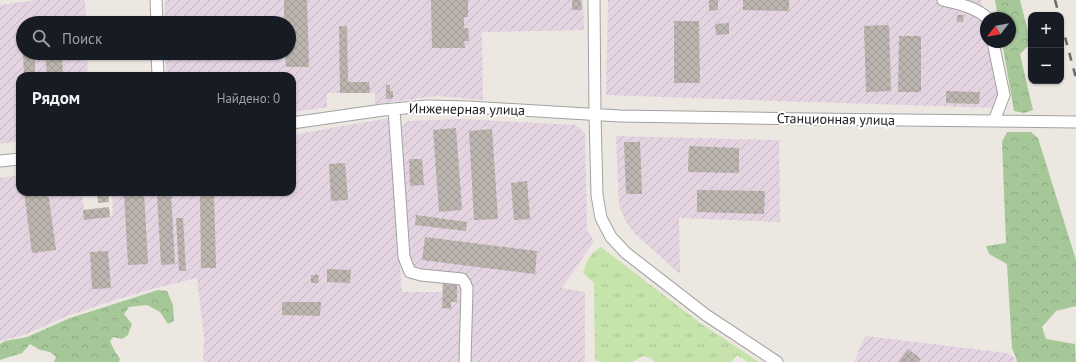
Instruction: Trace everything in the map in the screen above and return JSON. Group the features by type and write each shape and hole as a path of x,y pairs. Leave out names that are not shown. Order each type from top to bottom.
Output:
{"street":[{"path":"156,0 157,16"},
{"path":"594,0 597,195 601,218 611,237 626,253 706,315 777,362"},
{"path":"943,0 981,12"},
{"path":"994,48 1004,95 994,121"},
{"path":"157,60 158,72"},
{"name":"Инженерная улица","path":"296,122 427,106 595,114"},
{"path":"394,109 404,257 410,272 421,275 462,279 465,282 468,288 465,362"},
{"name":"Станционная улица","path":"595,114 620,116 799,119 1076,122"},
{"path":"0,161 16,159"}],"shaded area":[{"path":"38,0 85,0 86,16 16,16 16,60 87,60 88,72 16,72 16,142 0,144 0,5"},
{"path":"165,0 583,0 584,30 482,32 483,100 437,96 375,104 375,93 327,93 327,107 296,111 296,72 166,72 166,60 296,60 296,16 165,16"},
{"path":"608,0 981,0 984,12 980,12 980,48 991,48 1001,96 996,108 606,95"},
{"path":"389,118 402,292 442,292 442,273 415,268 409,256 401,128 408,121 460,119 576,125 585,133 587,230 594,241 562,288 585,292 585,362 203,362 204,337 197,278 118,299 67,316 24,335 0,341 0,178 16,176 16,196 82,196 85,220 113,216 112,196 296,196 296,134"},
{"path":"616,136 779,140 780,222 679,218 680,274 635,234 625,220 619,205"},
{"path":"865,336 1007,353 1015,358 1015,362 854,362"}],"green space":[{"path":"995,0 1020,0 1028,31 1028,46 1020,54 1033,110 1024,113 1014,111 1003,48 1016,48 1016,12 997,12"},
{"path":"1007,132 1031,132 1038,138 1076,260 1076,306 1056,311 1042,327 1046,339 1075,344 1076,362 1017,362 1012,348 1007,264 989,254 986,246 1006,243 1002,142"},
{"path":"601,247 700,323 759,362 748,362 737,355 731,362 654,362 651,358 643,356 632,362 600,362 595,360 594,283 583,273 589,258"},
{"path":"158,290 167,291 173,305 174,321 168,324 160,312 147,305 129,307 124,314 132,324 128,335 122,339 113,337 110,341 120,359 119,362 54,362 56,357 50,352 40,350 30,344 22,353 0,360 0,344 5,341 27,337 70,318"}],"building":[{"path":"284,0 307,0 309,67 286,67 286,60 296,60 296,16 284,16"},
{"path":"431,0 468,0 468,17 464,17 464,28 468,28 469,41 464,41 465,48 432,48"},
{"path":"572,0 581,0 582,10 572,10"},
{"path":"709,0 718,0 718,10 709,11"},
{"path":"743,0 789,0 789,11 743,10"},
{"path":"957,15 964,15 963,22 957,22"},
{"path":"674,21 699,21 700,83 674,83"},
{"path":"729,23 729,34 716,35 715,24"},
{"path":"889,25 891,91 866,92 864,26"},
{"path":"339,26 347,26 348,82 369,82 370,93 340,93"},
{"path":"899,36 921,36 921,92 898,92"},
{"path":"23,60 35,60 35,72 24,72"},
{"path":"46,60 62,60 63,72 47,72"},
{"path":"386,85 390,85 390,91 393,91 393,98 386,99"},
{"path":"946,91 980,92 979,104 946,103"},
{"path":"456,128 462,210 439,212 433,130"},
{"path":"492,129 498,219 474,220 469,131"},
{"path":"624,142 640,142 642,194 626,194"},
{"path":"689,146 739,148 739,173 688,172"},
{"path":"409,159 422,159 424,185 410,186"},
{"path":"345,163 348,200 331,201 329,164"},
{"path":"527,181 530,219 514,220 511,183"},
{"path":"697,190 765,191 764,214 697,212"},
{"path":"25,196 49,196 56,250 32,253"},
{"path":"97,196 108,196 109,202 98,203"},
{"path":"124,196 144,196 148,264 128,265"},
{"path":"157,196 171,196 175,264 161,265"},
{"path":"200,196 214,196 216,268 201,268"},
{"path":"109,207 110,217 84,220 83,210"},
{"path":"416,215 467,222 466,231 415,225"},
{"path":"176,218 183,218 186,271 179,271"},
{"path":"425,237 537,251 535,274 422,260"},
{"path":"108,251 111,288 92,289 90,252"},
{"path":"327,269 351,270 350,283 327,282"},
{"path":"311,275 319,275 318,283 311,283"},
{"path":"443,284 457,285 457,302 451,302 451,309 442,308"},
{"path":"282,302 321,302 320,316 282,315"},
{"path":"908,349 921,359 918,362 898,362"}],"railway":[{"path":"1055,0 1058,12"},
{"path":"1064,33 1076,78"}]}
